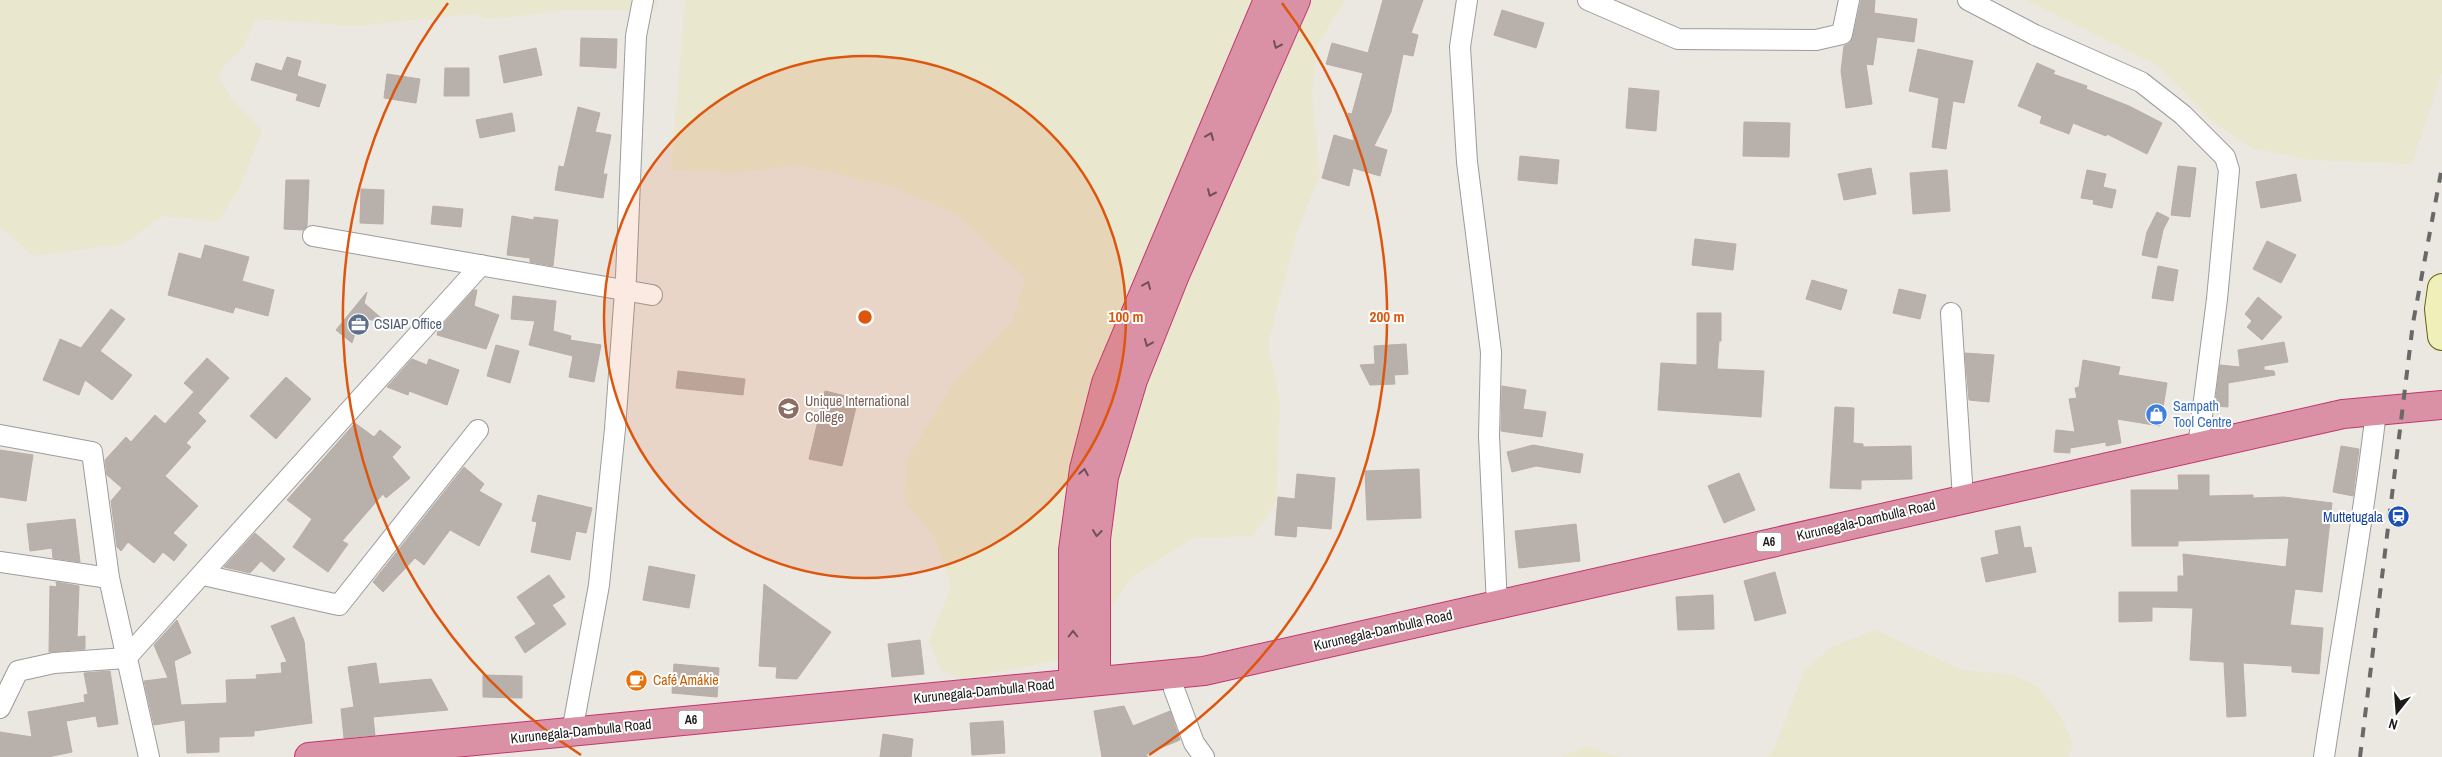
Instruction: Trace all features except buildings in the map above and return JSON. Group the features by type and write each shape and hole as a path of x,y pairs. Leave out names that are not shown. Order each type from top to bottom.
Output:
{"highway":[{"path":"1084,681 1073,550 1084,469 1106,383 1268,0"},
{"path":"1084,681 1096,539 1104,478 1133,380 1175,275 1296,0"},
{"name":"Kurunegala-Dambulla Road","path":"309,757 1084,681 1204,671 1963,498 2343,414 2442,405"}],"street":[{"path":"572,732 599,585 615,429 625,290 636,36 642,0"},
{"path":"1467,0 1460,47 1467,162 1491,352 1489,436 1497,605"},
{"path":"1588,0 1678,38 1816,40 1842,34 1849,0"},
{"path":"1968,0 2035,35 2141,82 2183,114 2225,157 2229,170 2218,299 2198,447"},
{"path":"312,236 652,295"},
{"path":"0,708 18,671 54,663 126,658 204,575 482,265"},
{"path":"2442,288 2439,309 2442,336"},
{"path":"1951,313 1963,498"},
{"path":"2324,757 2353,565 2366,501 2376,411"},
{"path":"204,575 339,605 478,430"},
{"path":"0,435 92,452 109,578 149,757"},
{"path":"0,562 109,578"},
{"path":"1174,689 1194,743 1204,757"}],"green space":[{"path":"0,0 658,0 655,11 570,10 490,19 472,14 355,26 255,19 244,47 222,67 219,78 231,99 262,130 241,185 218,222 163,216 123,244 32,256 0,226"},
{"path":"685,0 1346,0 1317,45 1312,96 1320,174 1298,229 1268,343 1280,401 1276,503 1253,536 1193,538 1132,577 1085,645 1069,658 962,679 940,669 929,641 951,587 935,538 904,500 907,459 954,383 1013,320 1025,278 959,216 891,186 797,165 736,173 671,170"},
{"path":"2026,0 2442,0 2442,72 2412,164 2308,160 2252,148 2212,121 2160,67"},
{"path":"1875,630 1963,670 2014,675 2038,687 2061,716 2073,746 2068,757 1767,757 1775,747 1804,671 1831,647"},
{"path":"1587,746 1619,757 1561,757"}],"railway":[{"path":"2360,757 2413,323 2442,167"}],"place":[{"name":"CSIAP Office","path":"358,324"},
{"name":"Unique International College","path":"789,409"},
{"name":"Sampath Tool Centre","path":"2157,414"},
{"name":"Muttetugala","path":"2399,517"},
{"name":"Café Amákie","path":"637,680"}]}
